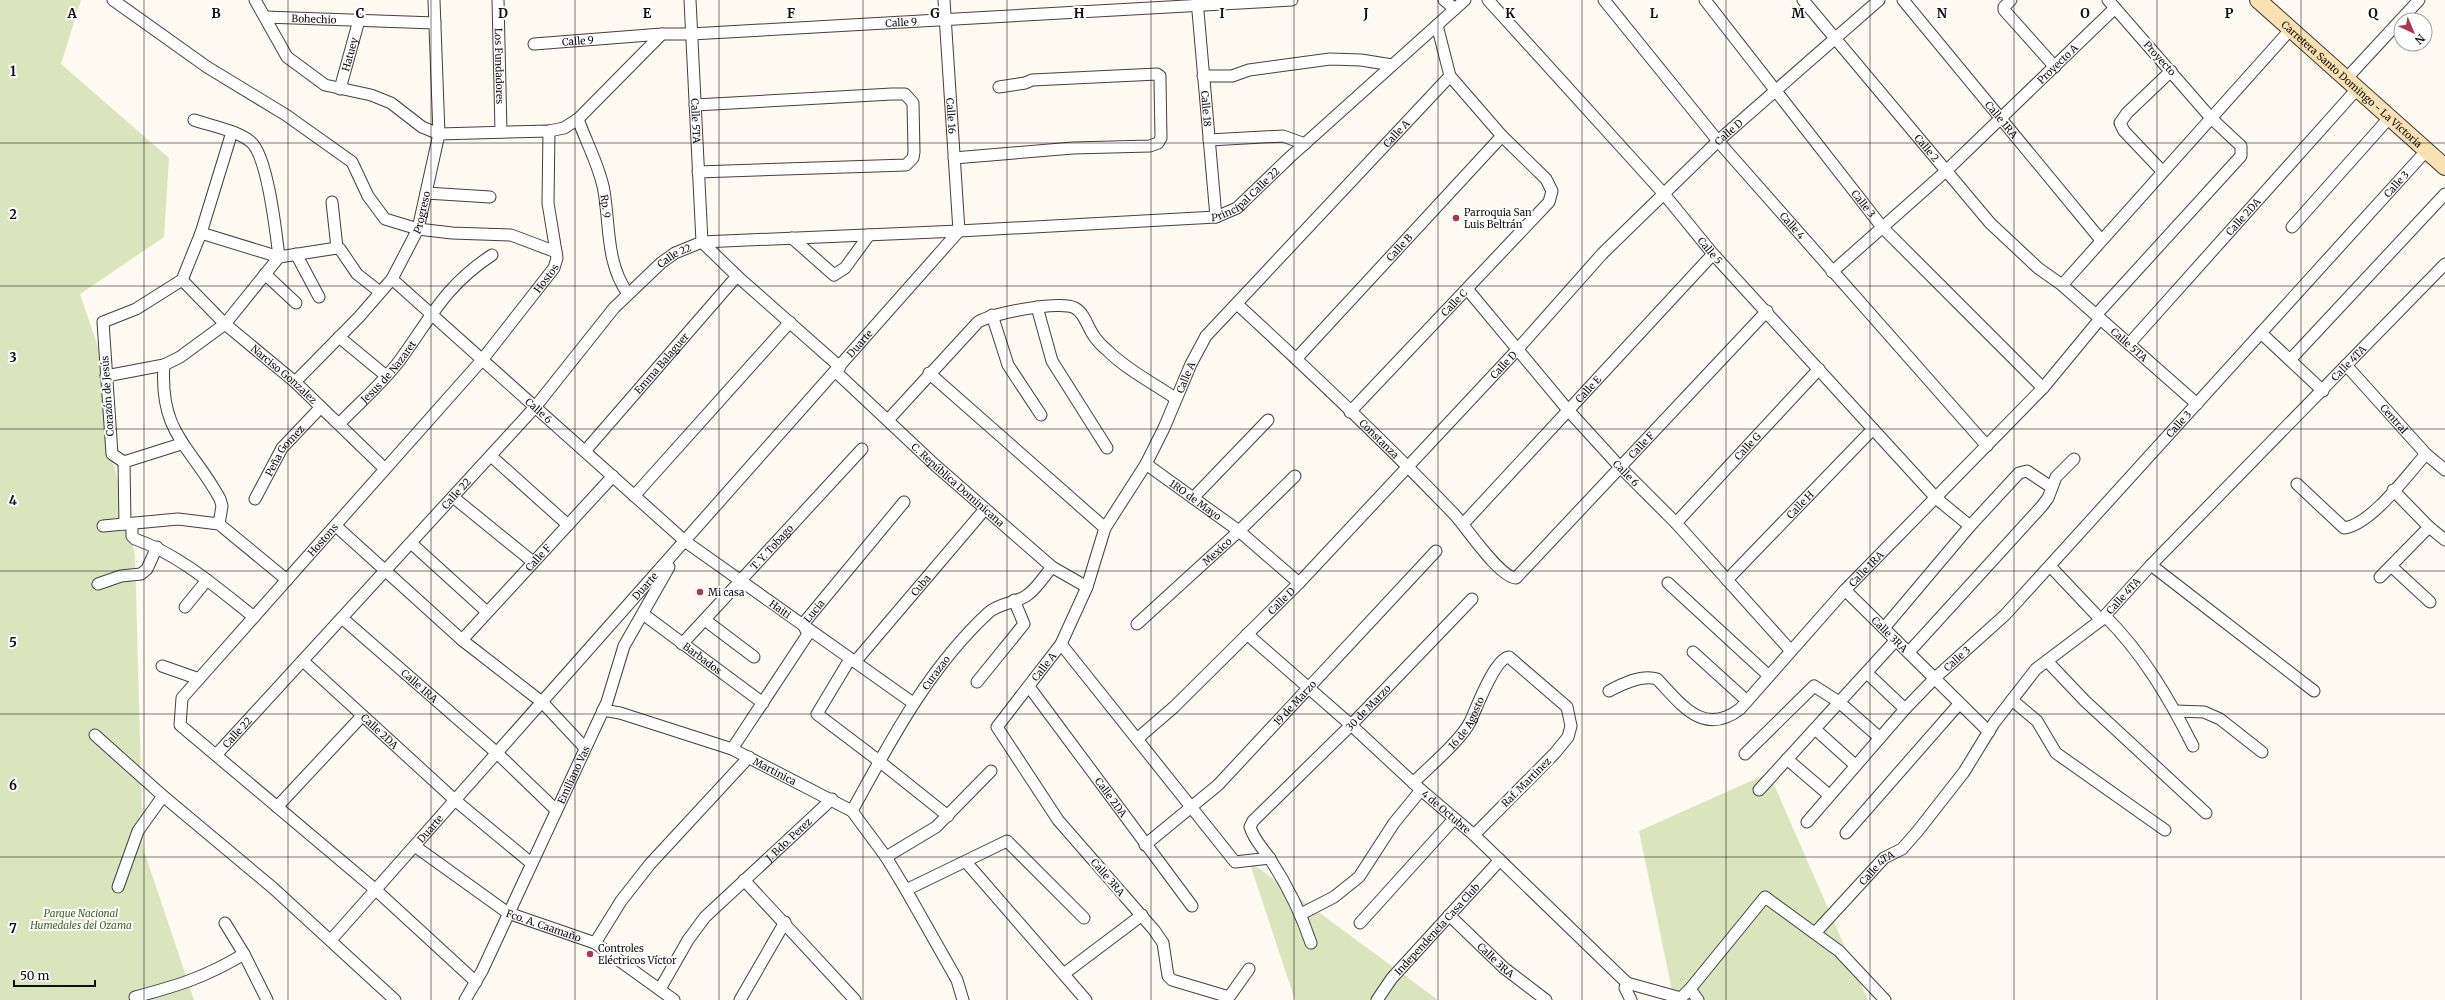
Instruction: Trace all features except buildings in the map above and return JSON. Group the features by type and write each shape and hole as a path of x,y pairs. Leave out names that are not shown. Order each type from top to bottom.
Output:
{"main road":[{"name":"Carretera Santo Domingo - La Victoria","path":"2258,0 2445,167"}],"street":[{"path":"114,0 208,67 286,115 352,162 368,196 381,216 418,229 452,233 511,235 556,252"},
{"path":"255,0 287,57 325,86 371,95 391,103 418,124 439,134 549,131 564,128 578,119 662,34"},
{"name":"Progreso","path":"295,382 392,279 418,229 439,134 434,0"},
{"name":"Los Fundadores","path":"498,0 501,132"},
{"name":"Calle 5TA","path":"690,0 702,242"},
{"name":"Calle 16","path":"944,0 959,231"},
{"name":"Calle 9","path":"534,44 662,34 691,34 945,20 1197,3 1292,0"},
{"path":"1444,0 1455,9"},
{"name":"Principal Calle 22","path":"792,238 959,231 1216,217 1237,208 1305,144 1465,0"},
{"name":"Calle 5","path":"1488,0 1664,194 1713,254 1767,311 1937,499 1970,526"},
{"name":"Calle 4","path":"1604,0 1718,141 1987,446"},
{"name":"Calle 3","path":"1705,0 1882,227 2043,388"},
{"name":"Calle 2","path":"1803,0 1990,223 2038,268 2062,285"},
{"name":"Calle D","path":"1137,739 1174,707 1299,583 1516,350 1602,254 1718,141 1774,90 1879,0"},
{"name":"Calle 1RA","path":"1903,0 2101,240"},
{"name":"Calle 2DA","path":"2129,344 2351,84 2419,0"},
{"path":"2010,1 2004,7 2004,10 2055,67"},
{"name":"Calle 18","path":"1197,3 1216,217"},
{"name":"Proyecto A","path":"1832,272 1946,171 2001,119 2055,67 2111,4"},
{"name":"Proyecto","path":"2098,317 2241,156 2241,146 2211,118 2111,4"},
{"name":"Bohechio","path":"265,17 435,23"},
{"name":"Hatuey","path":"340,89 359,20"},
{"path":"1437,25 1450,76 1502,136"},
{"path":"2062,285 2290,30"},
{"path":"1204,76 1232,76 1249,70 1330,59 1361,60 1392,65"},
{"path":"2162,172 2124,131 2120,123 2127,113 2171,71"},
{"path":"954,158 1074,148 1150,146 1158,143 1161,138 1160,76 1157,74 1032,80 1025,83 999,87"},
{"name":"Calle A","path":"997,729 1030,688 1061,644 1087,587 1105,528 1146,464 1164,428 1175,398 1206,336 1450,76"},
{"path":"695,105 892,94 905,94 913,103 914,152 913,158 906,165 698,172"},
{"path":"2292,227 2390,118"},
{"name":"Rp. 9","path":"578,119 604,190 611,255 615,271 628,294"},
{"path":"106,376 164,365 180,357 226,324 279,257 262,161 252,143 232,132 194,120"},
{"name":"Hostos","path":"482,360 554,268 556,252 548,203 549,131"},
{"path":"182,280 201,233 232,132"},
{"path":"1209,140 1283,136 1305,144"},
{"name":"Calle C","path":"1350,412 1468,290 1550,202 1552,191 1546,179 1502,136"},
{"name":"Calle B","path":"1296,359 1502,136"},
{"name":"Calle 3","path":"1807,822 1855,765 1924,689 1991,630 2426,151"},
{"path":"426,193 490,197"},
{"path":"2290,360 2445,194"},
{"path":"332,202 337,248 357,274 380,292"},
{"name":"Duarte","path":"331,940 416,847 959,231"},
{"path":"201,233 279,257 337,248"},
{"path":"792,238 834,276 845,268 869,235"},
{"name":"Calle 22","path":"216,756 536,406 614,308 643,278 675,253 702,242 792,238"},
{"name":"C. República Dominicana","path":"702,242 737,276 790,322 888,420 985,509 1052,567 1087,587"},
{"path":"296,254 319,297"},
{"name":"Calle E","path":"1463,524 1713,254"},
{"name":"Jesus de Nazaret","path":"339,424 399,361 431,314 460,279 492,255"},
{"name":"Calle 4TA","path":"1815,933 1879,863 1902,849 1917,832 1964,772 1989,732 2036,669 2103,618 2151,566 2445,264"},
{"path":"265,274 296,303"},
{"name":"Emma Balaguer","path":"586,450 737,276"},
{"name":"Calle 6","path":"392,279 482,360 586,450 634,496 682,546"},
{"name":"Corazón de Jesús","path":"124,462 112,454 103,322 136,309 182,280"},
{"name":"Narciso Gonzalez","path":"182,280 226,324 295,382 385,469"},
{"name":"Calle 5TA","path":"2062,285 2197,404"},
{"name":"Calle 6","path":"1468,290 1516,350 1568,410 1620,467 1676,523 1791,651"},
{"name":"Constanza","path":"1237,304 1408,466 1463,524 1502,571 1516,578"},
{"path":"888,420 970,327 992,315 1037,307 1065,305 1076,308 1084,316 1092,333 1109,353 1175,398"},
{"path":"1037,307 1052,360 1107,448"},
{"name":"Calle F","path":"1516,578 1521,576 1620,467 1767,311"},
{"path":"992,315 1008,365 1041,415"},
{"name":"Calle 1RA","path":"1609,691 1625,683 1651,677 1657,679 1695,716 1708,720 1722,720 1732,716 1846,590 1937,499 2043,388 2098,317"},
{"path":"634,496 790,322"},
{"path":"2261,333 2322,391"},
{"path":"339,337 385,375"},
{"name":"Hostons","path":"216,756 180,725 182,698 482,360"},
{"path":"164,365 164,402 181,444 220,499 222,506 219,524"},
{"name":"Central","path":"2346,365 2426,454 2444,466"},
{"name":"Calle G","path":"1676,523 1819,369"},
{"path":"929,373 1105,528"},
{"name":"Peña Gomez","path":"255,499 282,448 321,407"},
{"path":"1193,498 1268,420"},
{"name":"Calle H","path":"1727,580 1873,429"},
{"path":"181,444 124,462 128,524 132,536 135,539 157,547 207,580 254,617"},
{"name":"T. Y. Tobago","path":"682,644 742,582 862,449"},
{"path":"2297,484 2344,528 2354,527 2370,515 2426,454"},
{"path":"491,456 568,525"},
{"path":"1909,652 2042,506 2048,498 2056,477 2074,459"},
{"name":"1RO de Mayo","path":"1146,464 1239,531 1299,583"},
{"path":"1884,628 1970,526 2022,471 2027,471 2051,487"},
{"name":"Calle F","path":"462,640 613,476"},
{"name":"Mexico","path":"1137,624 1239,531 1296,476"},
{"path":"2393,490 2429,527 2445,540"},
{"path":"453,498 533,562"},
{"name":"Lucia","path":"732,749 808,634 803,624 904,502"},
{"name":"Cuba","path":"879,761 817,714 853,660 985,509"},
{"path":"103,526 178,519 219,524 287,580"},
{"path":"336,526 462,640 542,703 585,748"},
{"path":"2380,577 2429,527"},
{"path":"411,543 487,612"},
{"name":"Haiti","path":"682,546 742,582 913,703"},
{"name":"Emiliano Vas","path":"465,1000 476,982 604,710 624,646 682,546"},
{"path":"98,584 121,576 141,574 147,569 157,547"},
{"name":"19 de Marzo","path":"1145,845 1190,806 1218,785 1436,551"},
{"path":"2050,566 2103,618 2129,639 2153,673 2176,711 2193,746"},
{"path":"2151,566 2314,691"},
{"path":"2391,566 2430,602"},
{"name":"Curazao","path":"852,811 913,703 940,664 988,613 1003,603 1028,594 1052,567"},
{"path":"185,608 207,580"},
{"path":"1668,583 1769,676"},
{"name":"Calle 3RA","path":"1846,590 1935,678 1959,704 1989,732"},
{"name":"30 de Marzo","path":"1270,858 1253,838 1250,827 1261,813 1351,725 1472,599"},
{"path":"977,682 1024,624 1014,600"},
{"name":"Barbados","path":"643,614 763,703"},
{"name":"Calle 1RA","path":"342,618 498,754 556,810"},
{"path":"705,620 754,656"},
{"name":"4 de Octubre","path":"1247,634 1351,725 1454,819 1474,835 1627,983"},
{"path":"1759,790 1896,640"},
{"path":"1061,644 1235,862 1270,858 1301,914 1311,942"},
{"path":"1692,652 1747,701"},
{"name":"Raf. Martinez","path":"1474,835 1555,753 1568,737 1571,726 1567,707 1509,657"},
{"name":"16 de Agosto","path":"1301,914 1334,896 1359,877 1417,786 1467,727 1485,687 1503,660 1509,657"},
{"name":"Calle 2DA","path":"303,661 456,801 531,863"},
{"path":"2047,661 2085,701 2206,813"},
{"path":"162,666 199,679"},
{"path":"1867,673 1905,709"},
{"path":"1745,754 1812,686 1839,702 1880,738"},
{"name":"Calle 2DA","path":"1030,688 1145,845 1192,906"},
{"path":"2012,700 2037,721 2056,753 2165,830"},
{"path":"1846,834 1959,704"},
{"name":"Martinica","path":"604,710 620,713 732,749 852,811 886,857 906,890 957,980 963,1000"},
{"path":"2176,711 2204,712 2220,718 2262,752"},
{"path":"277,807 362,716"},
{"name":"Calle 3RA","path":"997,729 1058,820 1142,915 1163,942 1168,976 1172,980 1228,998"},
{"path":"1815,729 1855,765"},
{"path":"95,735 163,796 272,888 396,1000"},
{"path":"216,756 377,891 476,982"},
{"path":"595,943 621,901 650,864 749,757"},
{"path":"1787,760 1829,795"},
{"path":"879,761 948,816"},
{"path":"886,857 930,831 948,816 991,771"},
{"path":"118,887 138,831 163,796"},
{"name":"J. Bdo. Perez","path":"660,989 688,940 705,917 832,800"},
{"path":"1360,923 1454,819"},
{"path":"906,890 1007,841 1084,918"},
{"name":"Fco. A. Caamaño","path":"416,847 508,913 595,943 674,1000"},
{"name":"Independencia Casa Club","path":"1377,1000 1392,978 1500,860"},
{"path":"966,862 1065,973 1086,1000"},
{"path":"744,880 785,922 854,1000"},
{"path":"1631,1000 1625,988 1627,983 1680,999 1690,989 1765,897 1839,951 1884,1000"},
{"path":"1065,973 1142,915"},
{"name":"Calle 3RA","path":"1449,915 1504,968 1546,1000"},
{"path":"740,1000 785,922"},
{"path":"225,923 244,954 267,1000"},
{"path":"135,997 197,979 214,972 244,954"},
{"path":"1228,998 1249,969"},
{"path":"1690,989 1698,1000"}],"green space":[{"name":"Parque Nacional Humedales del Ozama","path":"0,0 81,0 61,64 169,158 164,237 80,294 98,347 105,426 135,555 143,848 194,1000 0,1000"},
{"path":"1769,773 1868,1000 1674,1000 1639,831"},
{"path":"1249,861 1438,1000 1295,1000"}],"place":[{"name":"Parroquia San Luis Beltrán","path":"1456,218"},
{"name":"Mi casa","path":"700,592"},
{"name":"Controles Eléctricos Víctor","path":"590,954"}]}
